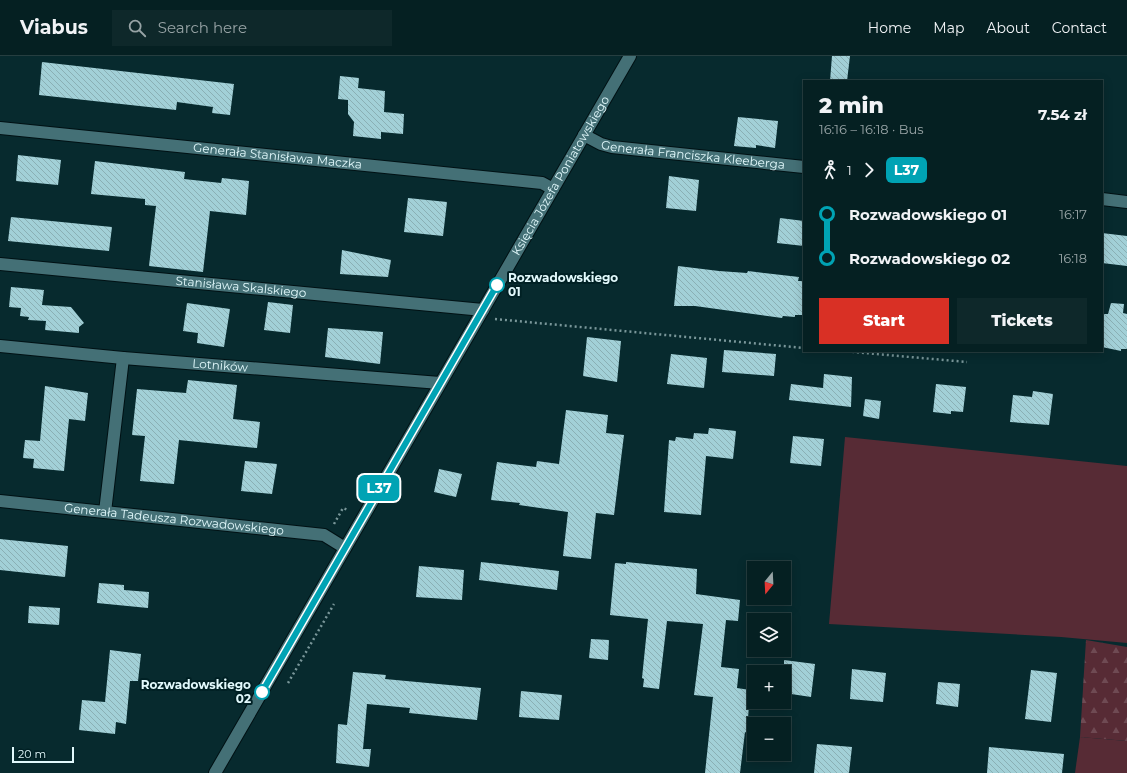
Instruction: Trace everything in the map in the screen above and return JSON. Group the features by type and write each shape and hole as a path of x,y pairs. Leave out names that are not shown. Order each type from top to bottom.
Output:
{"street":[{"name":"Księcia Józefa Poniatowskiego","path":"215,773 630,56"},
{"name":"Generała Stanisława Maczka","path":"0,128 542,183 553,188"},
{"name":"Generała Franciszka Kleeberga","path":"584,135 601,144 612,147 803,167"},
{"path":"1103,199 1127,202"},
{"name":"Stanisława Skalskiego","path":"0,264 481,313"},
{"name":"Lotników","path":"0,346 123,358 440,383"},
{"path":"105,512 123,358"},
{"name":"Generała Tadeusza Rozwadowskiego","path":"0,501 324,536 345,548"}],"path":[{"path":"481,313 803,348"},
{"path":"853,352 967,362"},
{"path":"324,536 329,526 333,526 343,508 348,510"}],"green space":[{"path":"845,437 1127,466 1127,643 1061,637 829,624"},
{"path":"1086,640 1127,647 1127,741 1080,737"},
{"path":"1080,737 1127,741 1127,773 1075,773"}],"building":[{"path":"832,56 850,56 847,80 830,80"},
{"path":"42,62 234,84 230,115 212,113 213,107 177,102 176,110 39,95"},
{"path":"340,76 359,78 358,88 385,91 384,112 404,114 403,134 381,132 381,139 353,136 354,122 348,114 348,100 338,99"},
{"path":"738,117 778,121 775,148 756,145 756,148 734,146"},
{"path":"18,155 61,160 58,185 16,181"},
{"path":"95,161 185,172 184,179 221,183 222,178 249,181 246,215 210,211 203,272 149,266 156,206 145,205 145,199 91,194"},
{"path":"669,176 699,180 696,211 666,208"},
{"path":"408,198 447,202 443,236 404,232"},
{"path":"11,217 112,227 109,251 8,241"},
{"path":"780,218 803,221 803,246 777,243"},
{"path":"1103,233 1127,236 1127,266 1103,263"},
{"path":"342,250 391,260 388,277 340,274"},
{"path":"678,266 747,273 748,271 799,277 798,281 803,281 803,315 795,315 795,317 783,316 782,318 695,306 674,306"},
{"path":"11,287 44,290 42,305 71,307 84,323 79,327 79,333 45,330 46,321 28,320 29,317 20,316 21,308 9,307"},
{"path":"268,302 293,305 290,333 264,330"},
{"path":"187,303 230,309 224,347 197,343 198,333 183,331"},
{"path":"1111,303 1124,304 1123,313 1127,314 1127,349 1121,349 1121,351 1103,347 1103,314 1108,314"},
{"path":"328,328 383,332 380,364 325,357"},
{"path":"587,337 621,341 617,382 583,376"},
{"path":"724,350 776,354 774,376 722,372"},
{"path":"671,354 707,358 704,388 667,384"},
{"path":"824,374 852,377 851,407 789,400 791,384 823,388"},
{"path":"188,380 237,385 233,419 260,422 257,448 179,440 174,484 140,481 145,436 132,435 137,389 186,393"},
{"path":"936,384 966,387 963,412 951,411 951,414 933,412"},
{"path":"45,386 88,393 85,421 69,419 64,471 33,468 34,459 23,458 25,440 40,441"},
{"path":"1033,391 1053,394 1049,425 1010,422 1013,395 1032,397"},
{"path":"865,399 881,401 879,419 863,416"},
{"path":"566,410 608,415 606,433 624,435 614,515 596,513 591,559 563,556 568,512 519,505 520,503 491,500 497,462 536,467 537,461 559,464"},
{"path":"709,428 736,431 733,459 706,456 701,515 664,512 669,440 675,441 676,437 693,439 694,433 708,434"},
{"path":"793,436 824,439 821,466 790,463"},
{"path":"245,461 277,464 272,494 241,491"},
{"path":"439,469 462,474 456,497 434,492"},
{"path":"0,539 68,546 65,577 0,570"},
{"path":"481,562 559,571 557,590 479,580"},
{"path":"626,562 697,569 696,594 740,600 738,621 726,620 721,667 739,669 737,688 747,690 747,709 749,709 747,733 745,732 740,773 705,773 713,697 694,695 703,624 667,621 659,689 643,687 644,679 642,678 648,619 610,615 615,563 626,564"},
{"path":"419,566 464,570 462,600 416,597"},
{"path":"99,583 124,585 124,590 149,592 148,608 97,603"},
{"path":"29,606 60,608 59,625 28,623"},
{"path":"591,639 609,640 608,660 589,658"},
{"path":"110,650 141,654 138,681 130,681 126,724 116,722 115,734 79,730 82,700 105,702"},
{"path":"784,660 815,664 811,697 791,694 791,665 784,665"},
{"path":"852,669 886,673 883,702 850,699"},
{"path":"1031,670 1057,673 1051,722 1025,719"},
{"path":"353,672 386,675 385,679 481,688 477,720 409,713 410,708 367,704 363,749 371,749 369,767 336,763 338,724 347,725"},
{"path":"938,682 960,684 958,707 936,704"},
{"path":"521,691 562,695 559,720 519,717"},
{"path":"817,744 852,747 849,773 814,773"},
{"path":"989,747 1064,754 1062,773 987,773"}],"bus line":[{"name":"L37","path":"262,692 497,285"}],"place":[{"name":"Rozwadowskiego 01","path":"497,285"},
{"name":"Rozwadowskiego 02","path":"262,692"}]}
